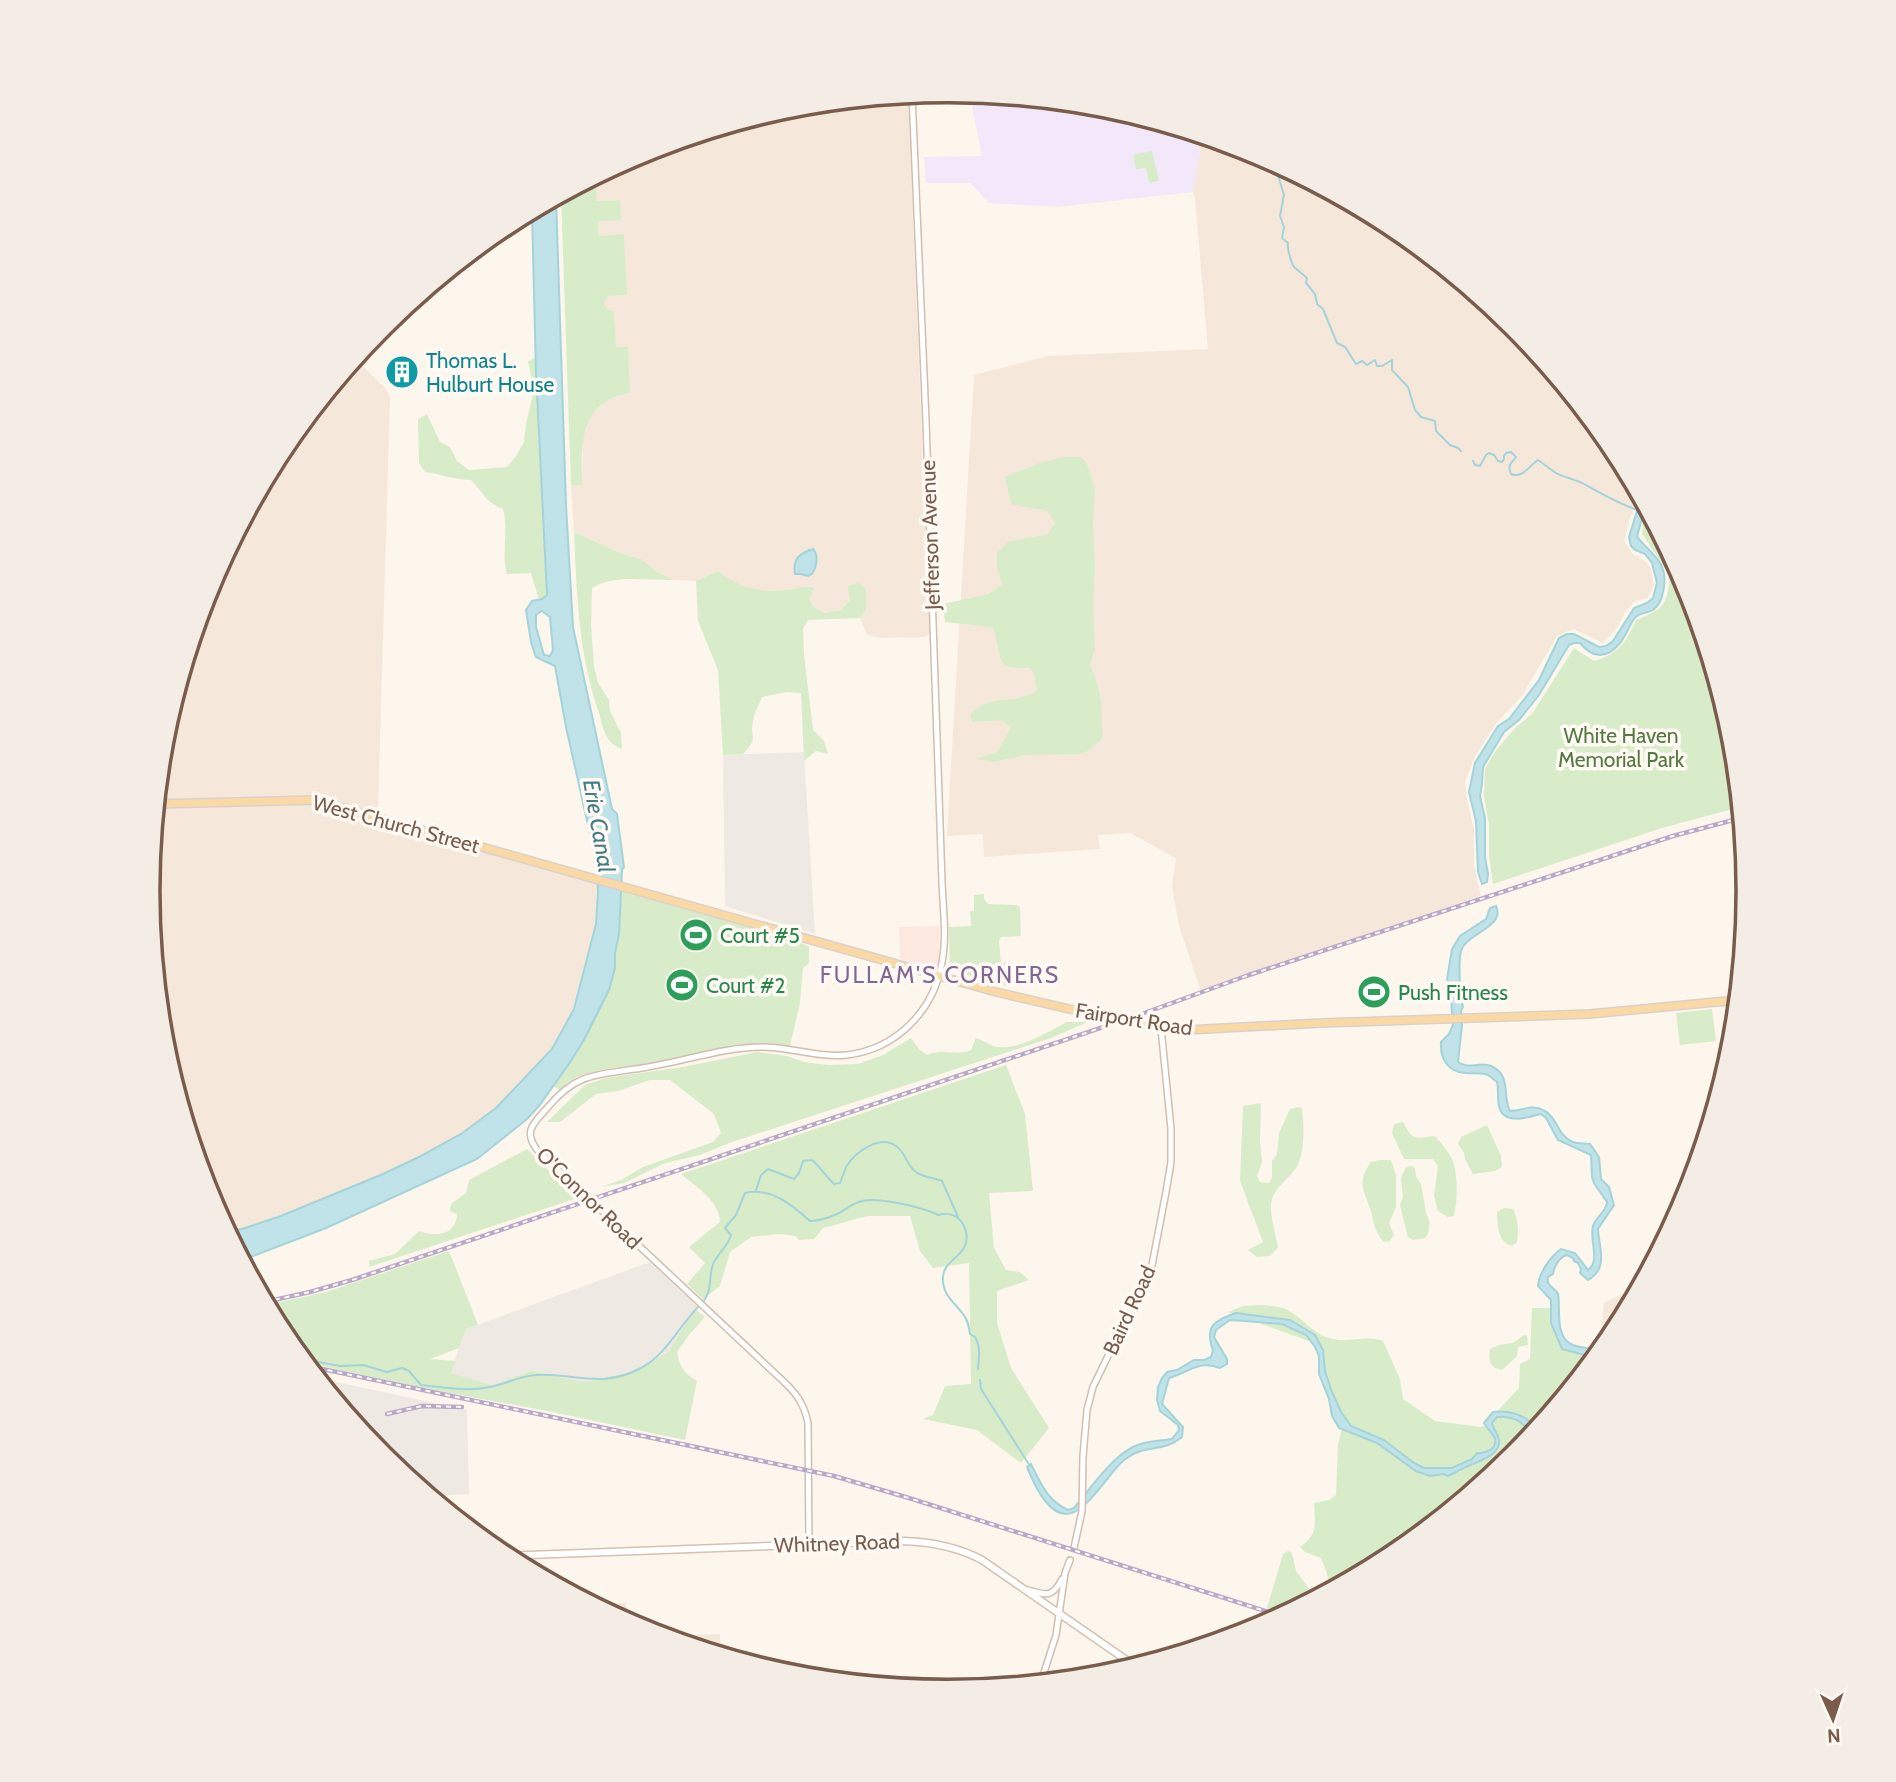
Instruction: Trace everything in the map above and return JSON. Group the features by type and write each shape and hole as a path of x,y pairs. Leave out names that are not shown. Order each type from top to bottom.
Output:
{"main road":[{"name":"West Church Street","path":"165,804 315,800 589,877"},
{"name":"Fairport Road","path":"589,877 939,976 1053,1006 1161,1028 1197,1030 1590,1014 1728,1001"},
{"name":"Whitney Road","path":"525,1555 904,1541 940,1544 974,1556 1124,1659"}],"street":[{"name":"Jefferson Avenue","path":"912,104 942,860 944,951 939,976"},
{"name":"O'Connor Road","path":"809,1544 808,1423 802,1403 793,1390 538,1151 531,1142 530,1132 534,1123 561,1092 589,1076 749,1048 845,1055 876,1048 896,1037 916,1019 929,1000 939,976"},
{"name":"Baird Road","path":"1074,1548 1082,1511 1086,1417 1093,1387 1152,1265 1166,1192 1171,1162 1171,1129 1161,1028"},
{"path":"1024,1589 1042,1595 1057,1590 1070,1560"},
{"path":"1044,1673 1053,1644 1065,1573"}],"shaded area":[{"path":"972,104 1051,110 1102,118 1198,144 1200,152 1193,192 1058,207 989,203 970,183 926,183 924,157 982,156"},
{"path":"908,105 930,634 925,637 879,638 867,635 860,618 866,608 850,600 841,610 825,613 813,607 810,599 813,586 784,591 760,591 731,581 718,571 696,581 674,580 657,572 641,559 620,553 574,532 571,485 582,484 583,438 591,416 605,402 629,393 628,347 616,347 614,311 608,310 604,304 608,296 626,294 623,235 599,236 598,221 620,200 597,201 596,186 695,145 794,118"},
{"path":"1198,144 1296,184 1342,209 1428,266 1505,334 1573,411 1630,497 1635,506 1624,541 1633,554 1646,562 1651,569 1654,585 1648,598 1635,601 1603,643 1573,629 1557,636 1522,696 1497,722 1475,756 1465,782 1474,829 1474,866 1481,896 1380,933 1201,991 1179,926 1172,886 1176,858 1130,833 1098,835 1100,849 984,857 983,834 947,836 974,375 1048,356 1208,349 1193,192 1200,152"},
{"path":"362,365 386,389 390,398 378,809 370,812 313,797 166,800 175,737 187,687 220,590 241,543 293,453 323,411"},
{"path":"804,752 815,934 725,906 723,755"},
{"path":"304,803 319,805 598,882 596,924 574,1009 552,1049 496,1108 461,1134 383,1174 281,1216 237,1230 202,1144 175,1045 162,943 160,891 165,807"},
{"path":"939,926 939,956 936,965 929,968 900,959 899,927"},
{"path":"650,1262 697,1306 668,1352 631,1372 584,1382 531,1371 492,1385 450,1373 466,1329"},
{"path":"1626,1292 1601,1332 1604,1303"},
{"path":"331,1381 467,1410 469,1494 444,1495 391,1448"},
{"path":"612,1603 626,1603 626,1610"},
{"path":"720,1634 721,1645 695,1637 690,1635"}],"green space":[{"path":"1152,151 1159,181 1149,183 1146,168 1136,169 1133,155"},
{"path":"596,186 597,201 620,200 621,220 598,221 599,236 624,234 627,295 608,296 604,304 608,310 614,311 616,347 628,347 630,393 609,400 592,416 584,437 582,485 571,485 561,205"},
{"path":"535,358 547,595 539,600 531,573 507,574 503,509 488,500 471,480 425,472 419,463 418,419 427,414 440,442 450,447 457,461 469,470 507,467 524,442 534,390 528,361"},
{"path":"1081,457 1087,464 1095,490 1095,649 1090,665 1099,692 1103,738 1088,751 1079,754 1025,755 994,762 976,759 997,752 1011,728 1002,720 972,722 970,714 986,704 1026,696 1037,691 1034,673 1030,668 1004,665 992,627 945,622 943,604 989,594 1002,584 997,567 997,553 1008,542 1048,534 1055,523 1048,511 1011,504 1005,477 1042,462"},
{"name":"White Haven Memorial Park","path":"1643,523 1655,543 1669,575 1642,534"},
{"path":"574,532 620,553 641,559 657,572 674,580 621,580 592,588 594,666 598,683 609,700 610,711 621,733 622,749 611,743 605,733 586,666 576,578"},
{"path":"718,571 741,585 758,590 814,587 810,599 813,607 825,613 841,610 850,600 848,586 858,583 866,589 866,609 860,618 808,620 803,629 813,730 824,741 828,754 816,751 804,761 801,693 786,692 762,697 754,718 751,744 743,754 723,755 718,670 698,621 696,581"},
{"name":"White Haven Memorial Park","path":"1670,576 1694,638 1709,687 1721,737 1731,809 1662,828 1493,884 1484,797 1485,769 1497,749 1516,727 1532,714 1574,648 1594,661 1609,655 1625,641 1636,620 1658,609 1667,594"},
{"path":"621,891 798,941 809,947 809,963 803,968 800,1003 790,1046 756,1045 656,1063 609,1068 579,1076 559,1090 554,1086 585,1039 609,990 615,968"},
{"path":"984,894 988,904 1017,905 1020,908 1021,936 1001,937 999,941 1001,962 1016,963 1006,986 950,970 949,927 971,926 970,911 974,911 974,895"},
{"path":"1712,1009 1716,1041 1680,1045 1676,1013"},
{"path":"1067,1022 1088,1022 1051,1038 729,1143 700,1155 665,1163 624,1183 601,1187 621,1180 643,1167 713,1142 721,1133 714,1114 670,1080 650,1080 618,1091 596,1094 560,1122 547,1122 585,1085 606,1078 683,1067 758,1052 828,1065 858,1064 883,1055 911,1038 927,1055 938,1052 960,1053 971,1050 976,1038 994,1046 1014,1046"},
{"path":"1006,1065 1025,1114 1033,1191 989,1193 994,1248 1006,1270 1020,1272 1029,1280 997,1291 997,1323 1011,1368 1049,1428 1021,1463 977,1430 923,1419 933,1415 945,1386 971,1384 969,1263 933,1268 920,1251 910,1216 867,1216 823,1228 814,1239 799,1240 796,1236 779,1234 751,1237 730,1252 720,1286 703,1299 687,1284 705,1263 689,1247 720,1222 719,1214 706,1195 681,1174"},
{"path":"1261,1103 1262,1162 1257,1176 1260,1182 1269,1183 1272,1178 1272,1161 1277,1154 1279,1133 1290,1109 1302,1108 1303,1130 1299,1162 1272,1198 1272,1220 1278,1248 1269,1256 1257,1257 1248,1250 1263,1242 1240,1181 1243,1106"},
{"path":"1403,1122 1412,1136 1435,1136 1452,1159 1457,1187 1454,1216 1448,1217 1438,1211 1434,1196 1438,1166 1433,1159 1404,1159 1392,1133 1394,1124"},
{"path":"1487,1125 1501,1156 1502,1167 1495,1171 1473,1174 1458,1144 1461,1137"},
{"path":"527,1149 577,1198 369,1267 369,1261 395,1254 419,1231 438,1234 449,1231 457,1214 450,1211 451,1204 466,1193 469,1180"},
{"path":"1391,1160 1396,1175 1396,1207 1389,1223 1394,1235 1390,1241 1384,1242 1375,1227 1363,1186 1366,1170 1371,1162"},
{"path":"1412,1166 1421,1184 1430,1222 1425,1238 1413,1240 1408,1237 1400,1205 1403,1197 1401,1178 1406,1167"},
{"path":"1504,1208 1513,1209 1517,1221 1517,1242 1512,1246 1504,1241 1498,1228 1497,1212"},
{"path":"449,1251 478,1325 466,1329 459,1348 430,1359 455,1361 451,1373 492,1385 531,1371 584,1382 631,1372 668,1352 695,1309 705,1317 677,1352 683,1369 697,1381 685,1440 319,1365 277,1303 326,1292"},
{"path":"1243,1306 1281,1307 1329,1338 1370,1338 1383,1341 1400,1379 1403,1399 1435,1421 1485,1426 1494,1439 1493,1447 1477,1458 1454,1467 1427,1468 1413,1463 1380,1439 1355,1428 1349,1424 1334,1398 1320,1345 1228,1312"},
{"path":"1532,1308 1551,1308 1550,1315 1570,1352 1584,1355 1573,1371 1505,1448 1467,1483 1428,1516 1386,1546 1328,1581 1321,1558 1305,1552 1300,1547 1313,1533 1314,1503 1329,1500 1336,1495 1338,1444 1342,1429 1377,1443 1416,1471 1437,1475 1460,1472 1493,1454 1500,1439 1492,1423 1519,1388 1520,1364 1530,1359"},
{"path":"1524,1335 1527,1336 1528,1345 1518,1347 1517,1356 1502,1370 1492,1366 1490,1349 1513,1343"},
{"path":"1288,1551 1292,1553 1296,1571 1310,1590 1271,1609 1267,1608 1283,1554"}],"water":[{"name":"Erie Canal","path":"556,208 566,505 573,627 612,809 617,814 624,867 615,968 609,990 585,1038 539,1106 477,1159 326,1228 251,1257 237,1230 281,1216 383,1174 461,1134 496,1108 552,1049 574,1009 596,924 597,865 555,666 536,657 526,610 532,601 547,595 536,373 532,222","holes":["542,611 550,617 553,650 550,656 544,655 536,627 536,615"]},
{"path":"1637,510 1642,519 1637,537 1659,561 1664,574 1661,600 1653,610 1636,617 1622,640 1610,652 1600,655 1590,652 1580,643 1569,645 1539,695 1519,720 1504,732 1483,767 1480,796 1485,818 1488,874 1487,882 1482,884 1478,872 1476,821 1469,792 1475,763 1498,726 1509,719 1539,680 1559,638 1574,634 1599,647 1606,646 1613,641 1634,608 1653,598 1657,583 1652,563 1645,554 1631,546 1629,537"},
{"path":"813,549 817,561 812,574 795,574 798,557"},
{"path":"1496,906 1498,913 1491,925 1470,939 1461,951 1463,1007 1458,1062 1466,1065 1487,1065 1498,1070 1504,1080 1510,1111 1531,1108 1543,1110 1552,1117 1568,1139 1575,1143 1590,1144 1599,1157 1601,1179 1609,1187 1614,1205 1598,1229 1601,1257 1599,1270 1588,1280 1580,1273 1578,1263 1567,1255 1559,1260 1553,1274 1548,1277 1549,1284 1558,1294 1563,1336 1573,1345 1589,1349 1584,1355 1562,1349 1551,1323 1551,1300 1538,1286 1546,1266 1561,1249 1575,1253 1588,1270 1592,1266 1593,1226 1607,1202 1594,1183 1591,1155 1558,1140 1541,1114 1516,1119 1505,1116 1499,1106 1497,1082 1485,1074 1454,1070 1446,1064 1442,1054 1441,1042 1453,1025 1447,979 1452,949 1460,936 1486,919 1490,908"},
{"path":"1236,1313 1290,1320 1315,1335 1323,1350 1325,1371 1332,1392 1351,1426 1384,1440 1424,1468 1452,1468 1472,1459 1477,1453 1487,1452 1492,1448 1495,1439 1484,1423 1493,1412 1518,1415 1529,1422 1526,1426 1517,1420 1497,1417 1492,1423 1499,1444 1491,1455 1448,1476 1430,1476 1416,1471 1377,1443 1339,1428 1332,1416 1329,1399 1319,1374 1319,1356 1306,1335 1282,1324 1230,1320 1216,1330 1214,1337 1227,1359 1227,1364 1220,1368 1200,1366 1169,1378 1162,1404 1183,1427 1182,1437 1168,1445 1141,1451 1124,1460 1078,1510 1069,1514 1052,1508 1039,1493 1027,1467 1031,1464 1050,1496 1068,1510 1074,1508 1101,1475 1125,1452 1142,1444 1172,1439 1179,1430 1178,1425 1160,1411 1158,1387 1167,1372 1177,1370 1194,1360 1211,1357 1211,1330 1222,1318"}],"waterway":[{"path":"1278,176 1284,195 1280,216 1284,227 1282,238 1288,243 1294,267 1307,278 1306,283 1315,294 1317,304 1323,309 1337,343 1345,347 1356,364 1362,361 1367,365 1375,360 1377,366 1382,366 1392,360 1392,370 1408,387 1415,410 1421,417 1435,421 1436,431 1450,445 1461,451"},
{"path":"1473,461 1480,466 1489,453 1502,462 1506,453 1511,452 1516,457 1510,464 1511,474 1519,475 1538,460 1559,474 1637,510"},
{"path":"756,1190 761,1175 768,1169 794,1179 803,1161 812,1160 834,1184 840,1183 846,1167 855,1156 868,1146 883,1142 896,1146 916,1172 942,1181 958,1217"},
{"path":"703,1302 708,1293 713,1264 731,1235 725,1228 736,1215 745,1193 772,1195 810,1221 827,1218 855,1203 869,1200 900,1204 938,1215 951,1214 963,1224 966,1240 961,1252 944,1271 944,1289 963,1314 970,1334 977,1341 978,1369"},
{"path":"316,1362 340,1366 363,1365 387,1372 402,1368 409,1371 421,1385 456,1389 490,1387 536,1375 614,1378 650,1362 666,1348 699,1306"},
{"path":"980,1380 981,1389 1030,1466"}],"railway":[{"path":"275,1300 352,1280 1139,1015 1246,976 1673,836 1732,820"},
{"path":"321,1369 834,1476 1266,1611"},
{"path":"387,1414 422,1406 462,1407"}],"place":[{"name":"Thomas L. Hulburt House","path":"402,372"},
{"name":"Court #5","path":"696,935"},
{"name":"Court #2","path":"682,985"},
{"name":"Push Fitness","path":"1374,992"}],"district":[{"name":"FULLAM'S CORNERS","path":"940,975"}]}
